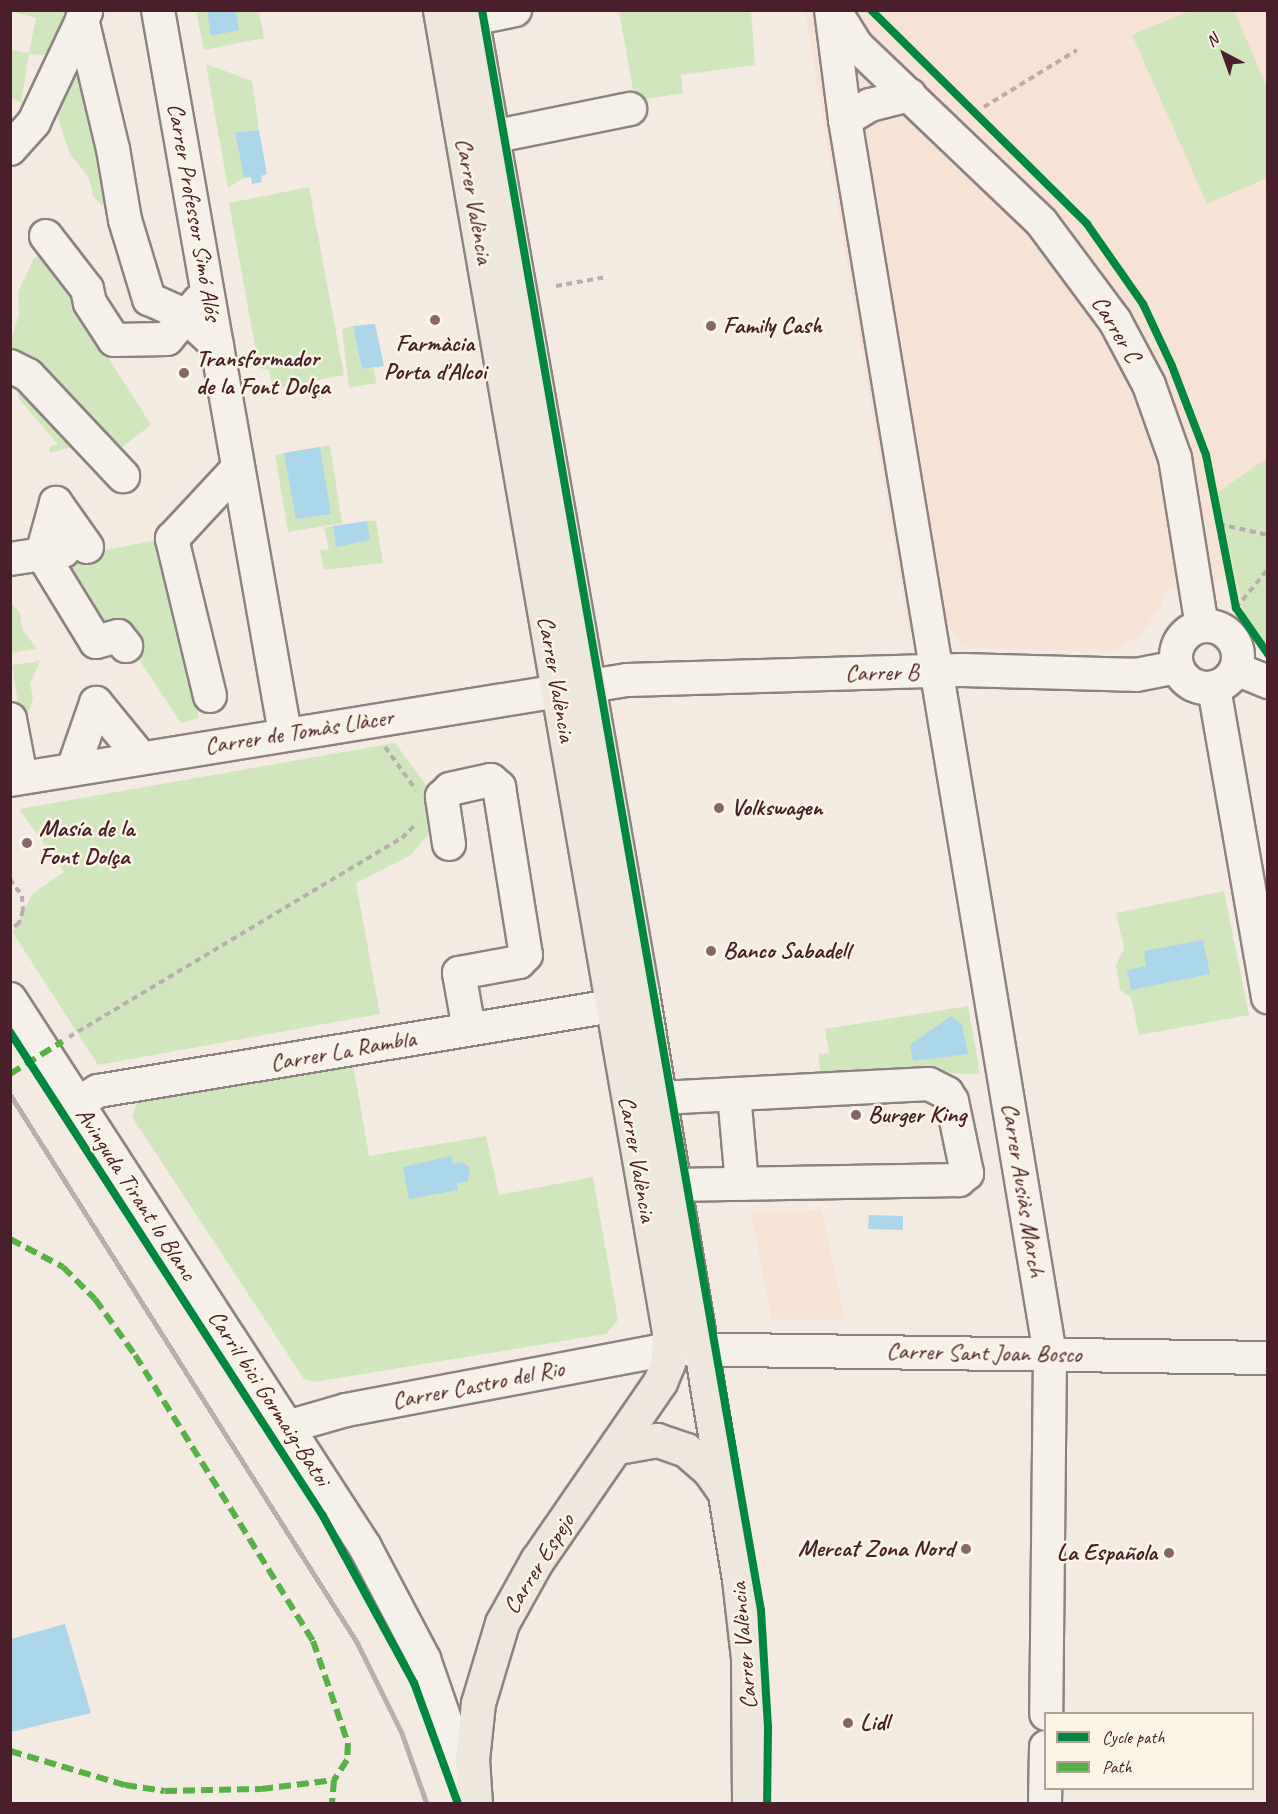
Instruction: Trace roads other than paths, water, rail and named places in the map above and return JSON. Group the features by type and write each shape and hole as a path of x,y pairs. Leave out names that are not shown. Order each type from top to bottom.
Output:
{"main road":[{"name":"Carrer València","path":"440,10 571,687 660,1098 747,1637 749,1803"},
{"name":"Carrer València","path":"471,15 492,137 571,687 612,1006 669,1349"},
{"name":"Carrer Espejo","path":"475,1803 472,1758 478,1703 502,1623 537,1560 618,1447 664,1374 669,1349"},
{"name":"Carrer València","path":"618,1447 640,1440 657,1440 686,1450 709,1470 723,1490"}],"street":[{"name":"Carrer Professor Simó Alós","path":"158,10 285,733"},
{"path":"471,15 515,10"},
{"name":"Carrer C","path":"832,10 856,45 1042,223 1115,321 1149,385 1175,458 1202,626"},
{"name":"Carrer C","path":"832,10 845,120 936,672"},
{"path":"10,149 34,122 84,15"},
{"path":"84,15 113,149 125,220 149,299 186,316 217,345"},
{"path":"845,120 870,105 910,95"},
{"path":"492,137 630,109"},
{"path":"46,236 87,289 90,303 114,340 167,339 208,292"},
{"path":"10,366 28,375 123,476"},
{"path":"210,696 172,539 238,468"},
{"path":"10,559 42,554 92,547 56,503 42,554 103,644"},
{"path":"1268,682 1225,678 1196,686 1177,667 1176,651 1183,637 1202,626 1217,627 1234,641 1238,655 1225,678 1268,997"},
{"name":"Carrer B","path":"571,687 688,676 936,672 1136,675 1177,667"},
{"name":"Carrer Ausiàs March","path":"936,672 1050,1354 1046,1712"},
{"name":"Carrer de Tomàs Llàcer","path":"16,778 571,687"},
{"path":"73,769 96,703 141,758"},
{"path":"10,719 16,778"},
{"path":"449,844 442,797 450,789 491,780 498,787 526,955 519,962 459,973 469,1029"},
{"name":"Avinguda Tirant lo Blanc","path":"10,999 365,1547 419,1648 440,1696 475,1803"},
{"name":"Carrer La Rambla","path":"77,1104 98,1091 612,1006"},
{"path":"660,1098 882,1086 939,1087 952,1101 967,1173 959,1180 674,1185"},
{"path":"735,1094 742,1184"},
{"path":"669,1349 701,1347"},
{"name":"Carrer Sant Joan Bosco","path":"701,1347 1268,1358"},
{"name":"Carrer Castro del Rio","path":"287,1427 346,1410 669,1349"}],"water":[{"path":"207,11 236,11 239,30 211,36"},
{"path":"259,130 267,174 261,176 262,182 252,184 251,177 244,178 235,133"},
{"path":"375,324 384,366 362,369 353,326"},
{"path":"320,447 331,514 296,519 284,453"},
{"path":"367,521 370,540 336,547 333,526"},
{"path":"1203,940 1210,974 1131,990 1127,970 1146,966 1144,951"},
{"path":"951,1016 962,1025 968,1054 913,1061 910,1045"},
{"path":"451,1156 453,1164 463,1162 470,1168 468,1182 457,1183 458,1190 409,1199 403,1167"},
{"path":"869,1215 903,1216 903,1230 868,1229"},
{"path":"65,1624 91,1713 11,1732 11,1639"}],"railway":[{"path":"10,1094 357,1642 402,1733 427,1804"}],"place":[{"name":"Farmàcia Porta d'Alcoi","path":"435,320"},
{"name":"Family Cash","path":"711,326"},
{"name":"Transformador de la Font Dolça","path":"184,373"},
{"name":"Volkswagen","path":"719,808"},
{"name":"Masía de la Font Dolça","path":"27,843"},
{"name":"Banco Sabadell","path":"711,951"},
{"name":"Burger King","path":"856,1115"},
{"name":"Mercat Zona Nord","path":"966,1549"},
{"name":"La Española","path":"1169,1553"},
{"name":"Lidl","path":"848,1723"}]}
